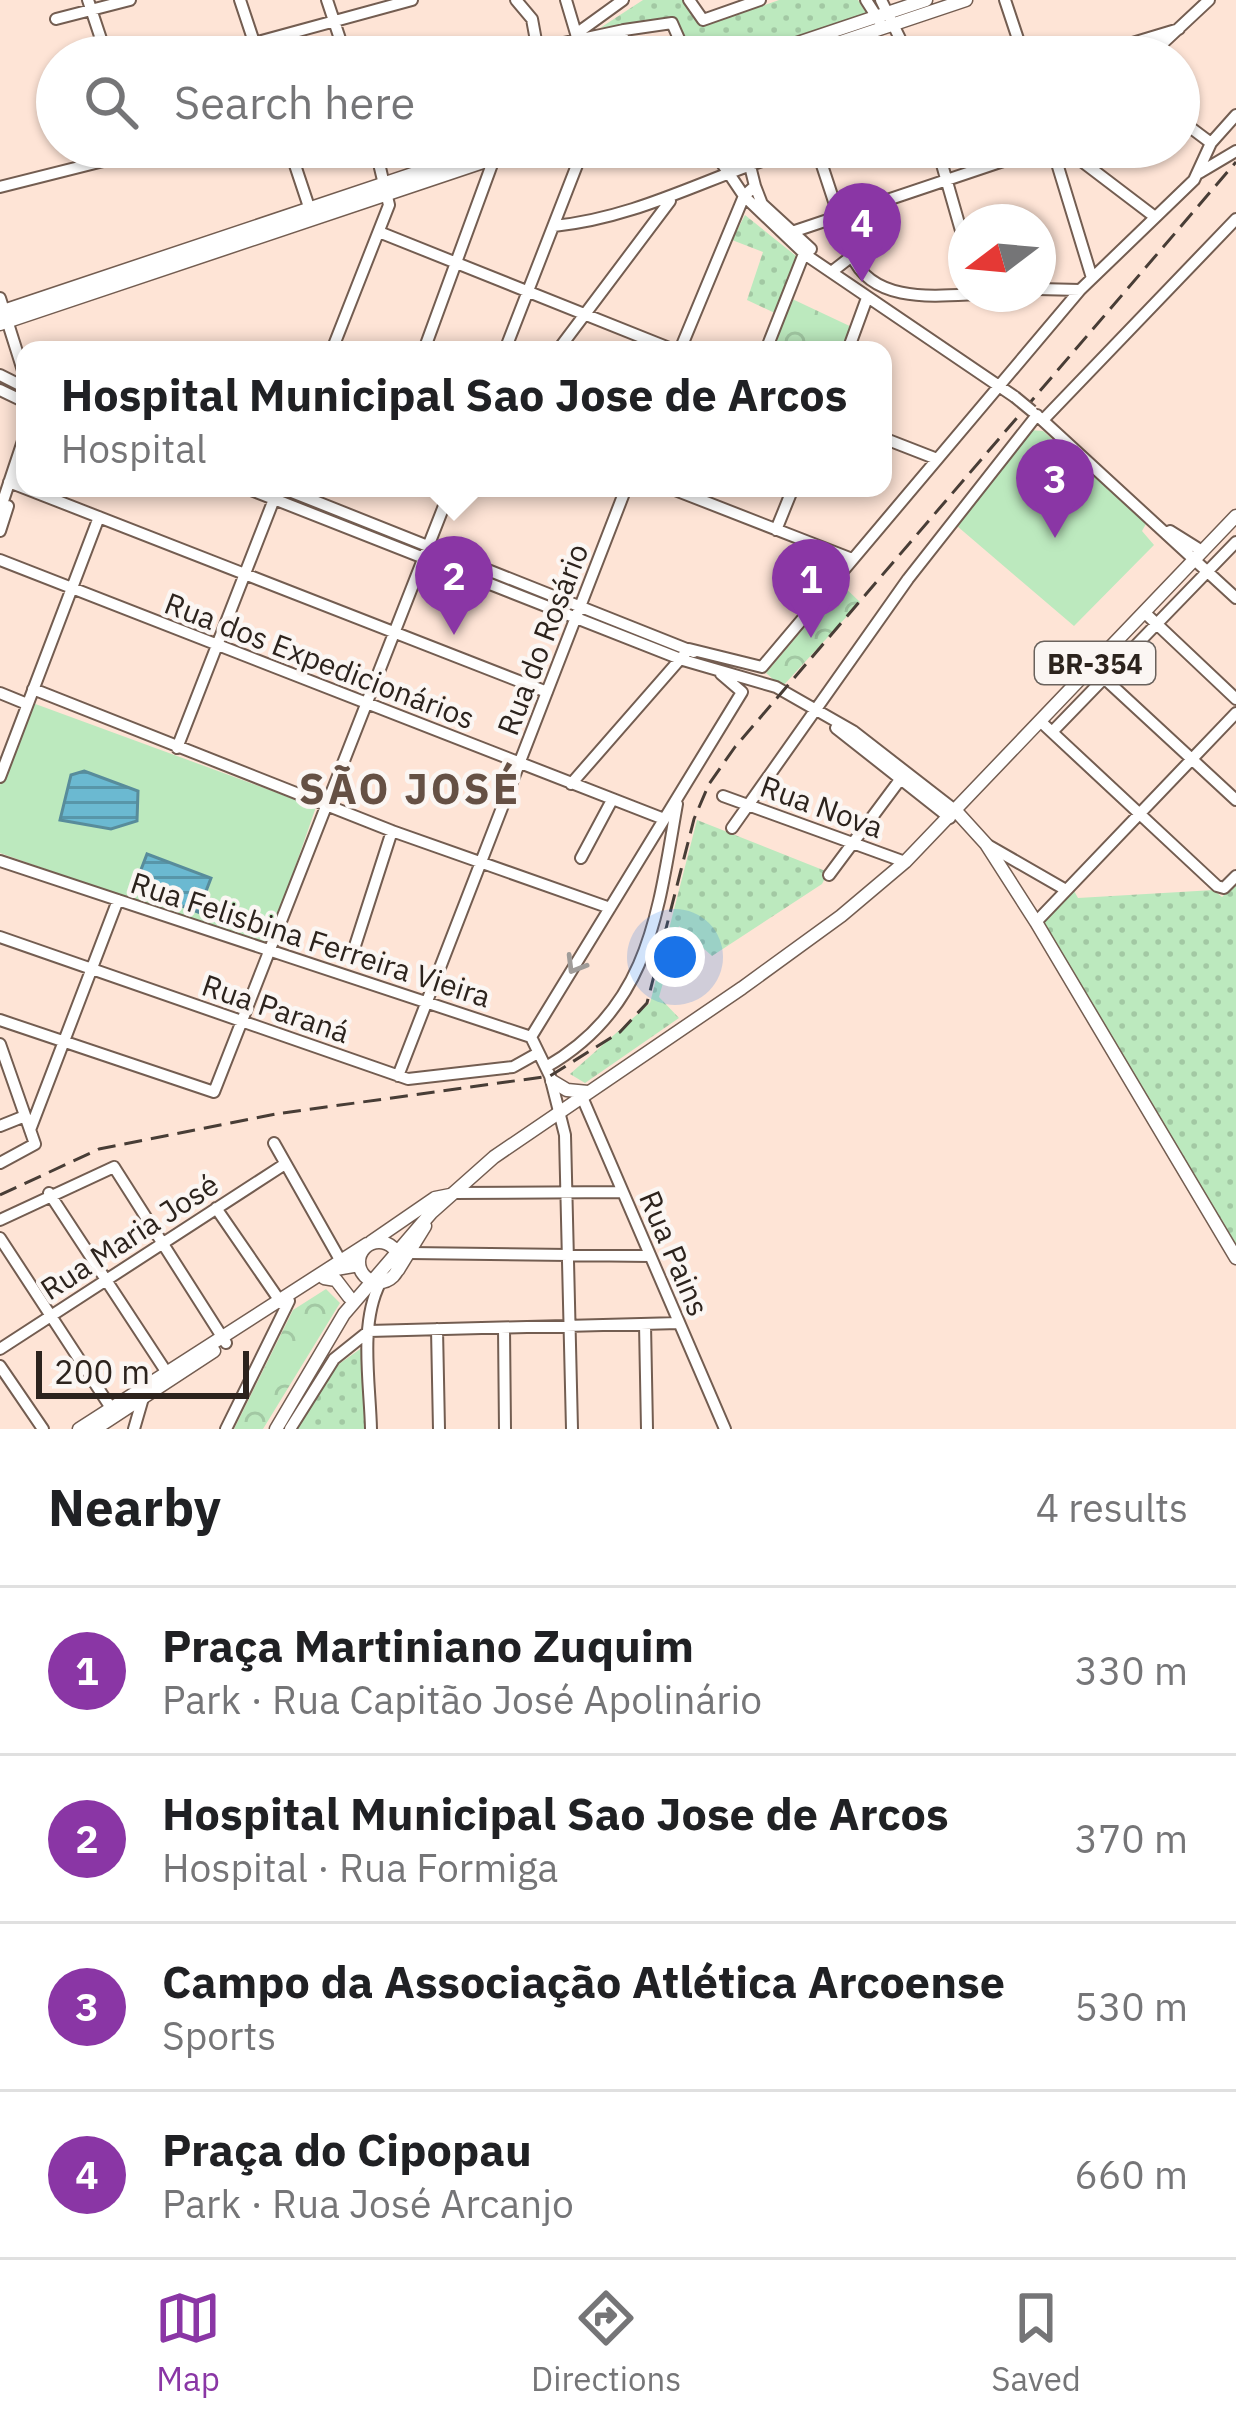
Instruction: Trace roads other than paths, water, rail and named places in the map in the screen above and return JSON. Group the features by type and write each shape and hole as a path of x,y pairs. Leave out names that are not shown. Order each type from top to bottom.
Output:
{"main road":[{"path":"833,36 926,0"},
{"path":"886,16 961,1"},
{"path":"2,313 447,168"},
{"name":"BR-354","path":"276,1429 344,1314 403,1252 431,1213 561,1111 841,916 956,817 1040,721 1236,516"},
{"path":"956,817 986,844 1036,922 1236,1258"},
{"path":"552,1082 586,1094"},
{"path":"283,1302 434,1198 452,1194"},
{"path":"341,1262 359,1266 375,1282 397,1270 403,1252 369,1243"},
{"path":"344,1314 369,1243"},
{"path":"95,1429 224,1339 324,1278 341,1262"},
{"path":"324,1278 336,1280 349,1298"},
{"path":"79,1429 143,1397 169,1376"}],"street":[{"path":"56,20 89,4 130,0"},
{"path":"240,0 252,36"},
{"path":"327,0 339,36"},
{"path":"279,36 412,0"},
{"path":"515,0 532,19 535,36"},
{"path":"566,0 577,35"},
{"path":"577,35 623,0"},
{"path":"689,0 704,20 760,0"},
{"path":"866,0 886,16"},
{"path":"1005,0 1017,36"},
{"path":"1171,36 1209,0"},
{"path":"89,4 100,36"},
{"path":"577,35 672,23 678,36"},
{"path":"1156,36 1179,29"},
{"path":"622,36 624,30"},
{"path":"1199,173 1211,143 1236,115"},
{"path":"1200,135 1211,143"},
{"path":"685,654 760,669 1080,290 1199,173 1236,151"},
{"path":"0,188 73,168"},
{"path":"296,168 312,214"},
{"path":"336,341 379,232 388,189 382,168"},
{"path":"427,341 488,168"},
{"path":"509,341 576,168"},
{"path":"722,168 725,174"},
{"path":"554,226 670,201 737,168"},
{"path":"750,168 755,195 809,253"},
{"path":"822,168 851,256 865,276 902,295"},
{"path":"943,168 954,204"},
{"path":"792,232 984,168"},
{"path":"1055,168 1092,278"},
{"path":"1091,168 1155,217"},
{"path":"725,174 730,171 746,197 809,253 1037,415 1198,555 1208,572 1236,598"},
{"path":"681,341 755,186"},
{"path":"564,341 670,201"},
{"path":"732,828 1037,415 1236,219"},
{"path":"379,232 654,341"},
{"path":"770,341 809,253"},
{"path":"834,271 851,256"},
{"path":"1056,289 1080,290"},
{"path":"853,341 873,302 902,295 948,294"},
{"path":"2,313 16,352"},
{"path":"892,442 937,459"},
{"path":"0,510 16,472"},
{"path":"12,483 16,485"},
{"path":"0,531 12,483"},
{"path":"48,497 547,692"},
{"path":"177,748 276,497"},
{"path":"290,497 776,687 853,731 956,817"},
{"path":"0,1020 214,1092 447,497"},
{"name":"Rua do Rosário","path":"398,1076 623,497"},
{"path":"692,497 851,560"},
{"path":"705,502 707,497"},
{"path":"776,530 790,497"},
{"path":"0,777 99,517"},
{"path":"1052,732 1236,542"},
{"name":"Rua dos Expedicionários","path":"0,560 368,701 661,824"},
{"path":"1144,611 1236,699"},
{"path":"572,1429 561,1111 531,1037 742,692 685,654"},
{"path":"571,784 685,654"},
{"path":"711,668 734,673"},
{"path":"1104,678 1236,800"},
{"path":"33,689 326,805 610,908"},
{"path":"0,693 27,704"},
{"path":"1036,922 1236,713"},
{"path":"1040,721 1216,886 1224,889 1236,876"},
{"path":"829,875 903,776"},
{"path":"546,1067 599,1031 631,983 654,928 680,794"},
{"name":"Rua Nova","path":"723,796 904,862"},
{"path":"581,858 617,802"},
{"path":"661,824 670,844"},
{"path":"353,952 392,830"},
{"path":"986,844 1066,890"},
{"name":"Rua Felisbina Ferreira Vieira","path":"0,861 531,1037"},
{"path":"28,1123 118,900"},
{"name":"Rua Paraná","path":"0,937 398,1076 513,1067 538,1052"},
{"path":"0,1044 35,1144 0,1163"},
{"name":"Rua Pains","path":"586,1094 622,1192 725,1429"},
{"path":"0,1126 28,1123"},
{"path":"274,1143 341,1262"},
{"name":"Rua Maria José","path":"0,1349 285,1164"},
{"path":"0,1220 49,1193 114,1167 224,1339"},
{"path":"452,1194 622,1192"},
{"path":"49,1193 169,1376"},
{"path":"216,1208 283,1302 226,1429"},
{"path":"0,1238 114,1412"},
{"path":"403,1252 650,1256"},
{"path":"371,1429 369,1331 375,1282"},
{"path":"290,1429 334,1359 369,1331 679,1323"},
{"path":"645,1324 646,1429"},
{"path":"504,1328 506,1429"},
{"path":"437,1329 439,1429"},
{"path":"0,1366 5,1383 43,1429"},
{"path":"134,1429 143,1397"}],"water":[{"path":"84,771 138,791 137,821 111,829 60,820 71,775"},
{"path":"147,854 211,878 198,912 134,888"}],"railway":[{"path":"283,1113 550,1076 620,1032 647,1003 694,819 709,784 735,747 1236,162"},
{"path":"0,1195 99,1149 276,1114"}],"place":[{"name":"Praça do Cipopau","path":"862,282"},
{"name":"Campo da Associação Atlética Arcoense","path":"1055,538"},
{"name":"Hospital Municipal Sao Jose de Arcos","path":"454,635"},
{"name":"Praça Martiniano Zuquim","path":"811,638"}],"district":[{"name":"SÃO JOSÉ","path":"410,788"}]}
